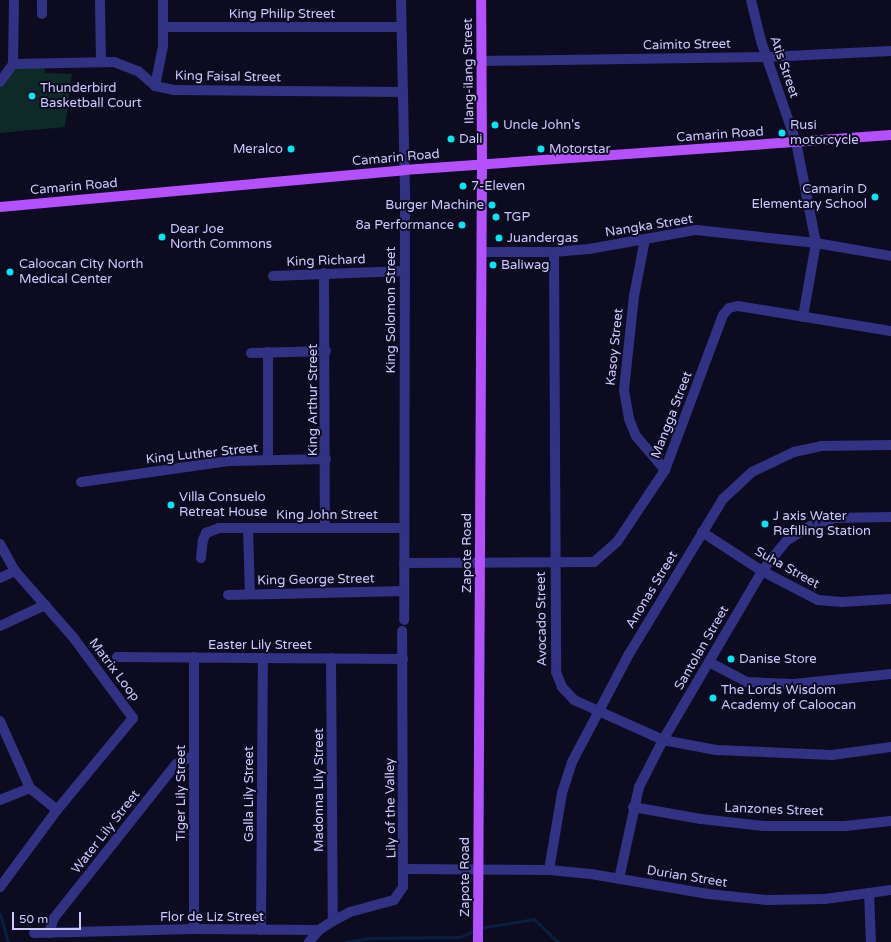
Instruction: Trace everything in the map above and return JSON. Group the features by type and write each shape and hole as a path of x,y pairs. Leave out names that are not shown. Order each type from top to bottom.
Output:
{"main road":[{"name":"Ilang-ilang Street","path":"481,0 482,165"},
{"name":"Camarin Road","path":"0,207 404,170 891,135"},
{"name":"Zapote Road","path":"478,942 482,165"}],"street":[{"path":"0,82 14,64 14,0"},
{"path":"42,0 42,14"},
{"path":"100,0 101,62"},
{"path":"155,86 161,62 164,27 163,0"},
{"name":"King Solomon Street","path":"400,0 404,170 404,620"},
{"name":"Atis Street","path":"751,0 766,57 796,142 816,243"},
{"name":"King Philip Street","path":"164,27 401,27"},
{"name":"Caimito Street","path":"482,61 766,57 891,51"},
{"name":"King Faisal Street","path":"14,64 101,62 128,66 155,86 180,90 402,92"},
{"name":"Nangka Street","path":"482,252 554,252 696,230 816,243 891,256"},
{"name":"Kasoy Street","path":"645,239 634,296 624,390 629,419 636,436 665,470"},
{"path":"803,317 816,243"},
{"name":"Avocado Street","path":"554,252 556,672 562,687 574,700 599,713 663,740 716,750 796,755 832,754 891,746"},
{"name":"King Richard","path":"273,276 404,271"},
{"name":"King Arthur Street","path":"324,273 326,351 325,526"},
{"name":"Mangga Street","path":"404,563 480,561 555,564 594,562 617,542 665,470 723,315 729,308 738,306 891,331"},
{"path":"251,353 326,351"},
{"path":"268,352 268,460"},
{"name":"Anonas Street","path":"549,870 562,793 572,762 629,654 714,510 734,488 767,463 794,452 822,446 891,445"},
{"name":"King Luther Street","path":"81,482 229,461 326,459"},
{"name":"Santolan Street","path":"619,879 633,807 639,787 663,740 762,571 786,541 810,526 834,518 891,517"},
{"name":"King John Street","path":"202,558 203,540 206,533 219,528 325,526 403,528"},
{"path":"248,528 250,594"},
{"name":"Suha Street","path":"702,532 762,571 818,600 856,602 891,600"},
{"name":"Matrix Loop","path":"0,544 15,571 73,637 133,718 58,810 0,887"},
{"path":"0,578 15,571"},
{"name":"King George Street","path":"228,595 404,591"},
{"path":"0,626 45,605"},
{"name":"Lily of the Valley","path":"309,942 319,930 332,921 350,912 394,900 403,887 405,869 402,631"},
{"name":"Easter Lily Street","path":"118,658 402,658"},
{"name":"Tiger Lily Street","path":"194,658 194,929"},
{"name":"Galla Lily Street","path":"261,930 263,658"},
{"name":"Madonna Lily Street","path":"331,658 332,921"},
{"path":"709,662 747,682 793,684 891,674"},
{"path":"0,721 30,788 58,810"},
{"name":"Water Lily Street","path":"49,933 54,918 176,764 193,756"},
{"path":"0,800 30,788"},
{"name":"Lanzones Street","path":"633,807 701,819 764,826 844,826 891,822"},
{"name":"Durian Street","path":"405,869 549,870 619,879 708,894 767,900 825,899 891,890"},
{"path":"869,892 871,942"},
{"name":"Flor de Liz Street","path":"34,933 194,929 319,930"}],"green space":[{"path":"44,65 45,73 72,74 65,127 0,133 0,85 15,67"}],"waterway":[{"path":"0,914 8,942"},
{"path":"346,942 368,938 460,937 480,928 534,919 558,942"}],"place":[{"name":"Thunderbird Basketball Court","path":"32,96"},
{"name":"Uncle John's","path":"495,125"},
{"name":"Rusi motorcycle","path":"782,133"},
{"name":"Dali","path":"451,139"},
{"name":"Meralco","path":"291,149"},
{"name":"Motorstar","path":"541,149"},
{"name":"7-Eleven","path":"463,186"},
{"name":"Camarin D Elementary School","path":"875,197"},
{"name":"Burger Machine","path":"492,205"},
{"name":"TGP","path":"496,217"},
{"name":"8a Performance","path":"462,225"},
{"name":"Dear Joe North Commons","path":"162,237"},
{"name":"Juandergas","path":"499,238"},
{"name":"Baliwag","path":"493,265"},
{"name":"Caloocan City North Medical Center","path":"10,272"},
{"name":"Villa Consuelo Retreat House","path":"171,505"},
{"name":"J axis Water Refilling Station","path":"765,524"},
{"name":"Danise Store","path":"731,659"},
{"name":"The Lords Wisdom Academy of Caloocan","path":"713,698"}]}
